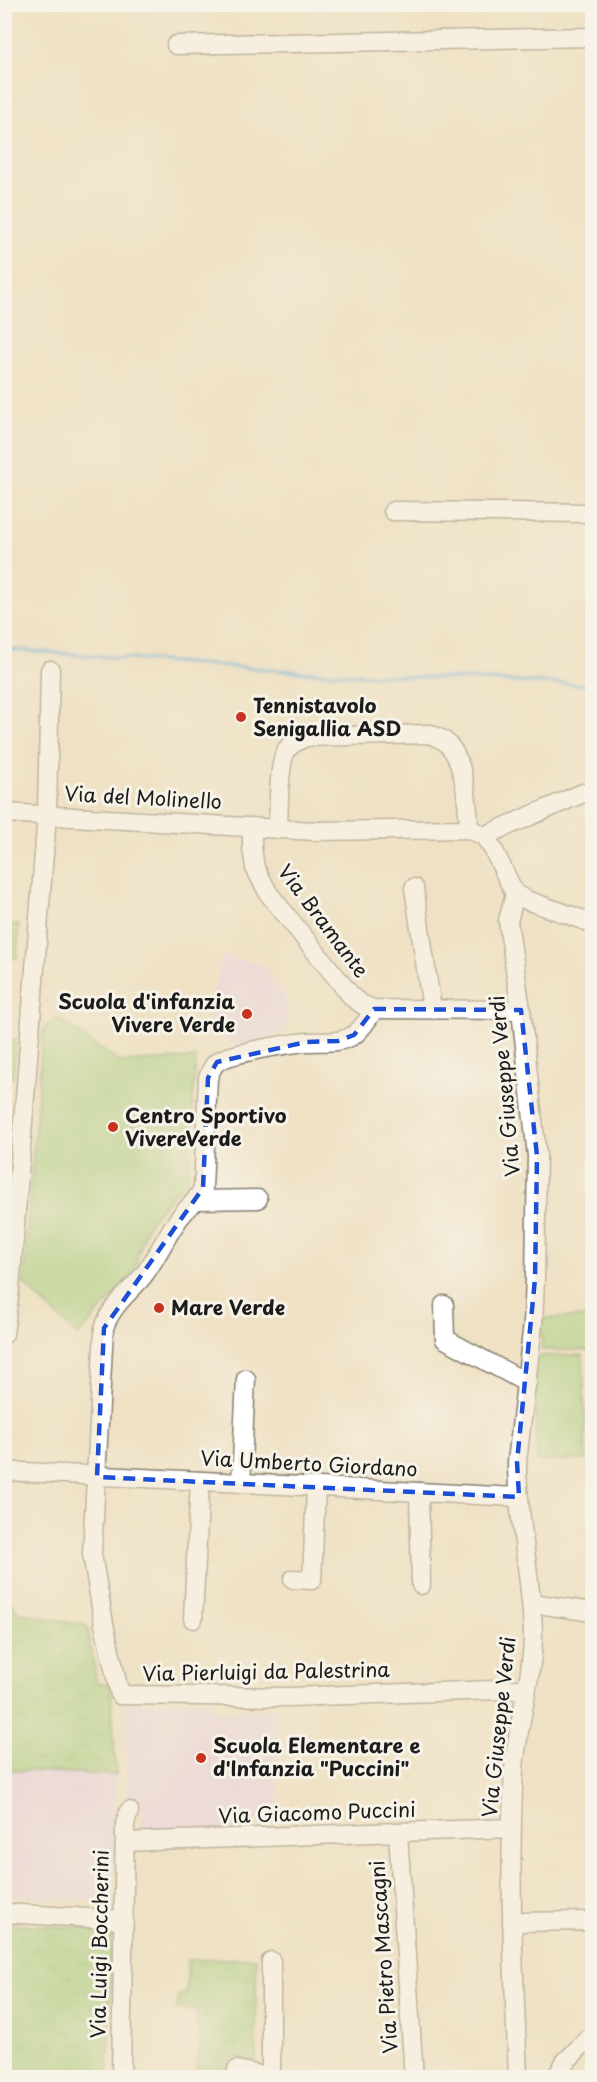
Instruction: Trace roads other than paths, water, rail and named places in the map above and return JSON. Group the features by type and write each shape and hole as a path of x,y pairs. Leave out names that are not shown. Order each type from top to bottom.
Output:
{"street":[{"path":"176,45 592,37"},
{"path":"393,511 592,513"},
{"path":"4,1334 10,1289 11,1184 47,815 50,670"},
{"path":"278,829 283,763 286,751 296,742 306,737 430,734 444,741 457,756 477,832 493,849 515,894 592,923"},
{"path":"477,832 583,793"},
{"name":"Via del Molinello","path":"4,813 315,831 477,832"},
{"name":"Via Bramante","path":"252,827 255,868 269,894 353,998 374,1009"},
{"path":"414,888 432,1009"},
{"name":"Via Giuseppe Verdi","path":"515,894 508,921 521,1010 537,1156 535,1280 517,1462 532,1603 533,1637 515,1765 511,1828 518,2078"},
{"path":"96,1477 104,1328 113,1309 148,1268 180,1217 197,1200 204,1179 208,1078 217,1062 230,1056 306,1042 338,1041 354,1035 367,1022 374,1009 521,1010"},
{"path":"197,1200 258,1199"},
{"path":"444,1305 445,1339 526,1383"},
{"path":"241,1483 246,1379"},
{"name":"Via Umberto Giordano","path":"4,1471 519,1497"},
{"name":"Via Pierluigi da Palestrina","path":"96,1477 92,1554 104,1624 120,1695 288,1697 526,1689"},
{"path":"193,1619 200,1481"},
{"path":"293,1579 312,1580 316,1487"},
{"path":"419,1492 421,1585"},
{"path":"532,1603 592,1612"},
{"name":"Via Luigi Boccherini","path":"121,2078 124,1842 125,1824 129,1811"},
{"name":"Via Giacomo Puccini","path":"124,1842 511,1828"},
{"name":"Via Pietro Mascagni","path":"398,1833 414,2078"},
{"path":"4,1913 124,1920"},
{"path":"512,1922 592,1921"},
{"path":"235,2078 237,2070 273,2077 272,1961"},
{"path":"556,2078 566,2062 592,2035"}],"waterway":[{"path":"4,649 303,672 592,685"}],"place":[{"name":"Tennistavolo Senigallia ASD","path":"241,717"},
{"name":"Scuola d'infanzia Vivere Verde","path":"247,1014"},
{"name":"Centro Sportivo VivereVerde","path":"113,1127"},
{"name":"Mare Verde","path":"159,1308"},
{"name":"Scuola Elementare e d'Infanzia \"Puccini\"","path":"201,1758"}]}
